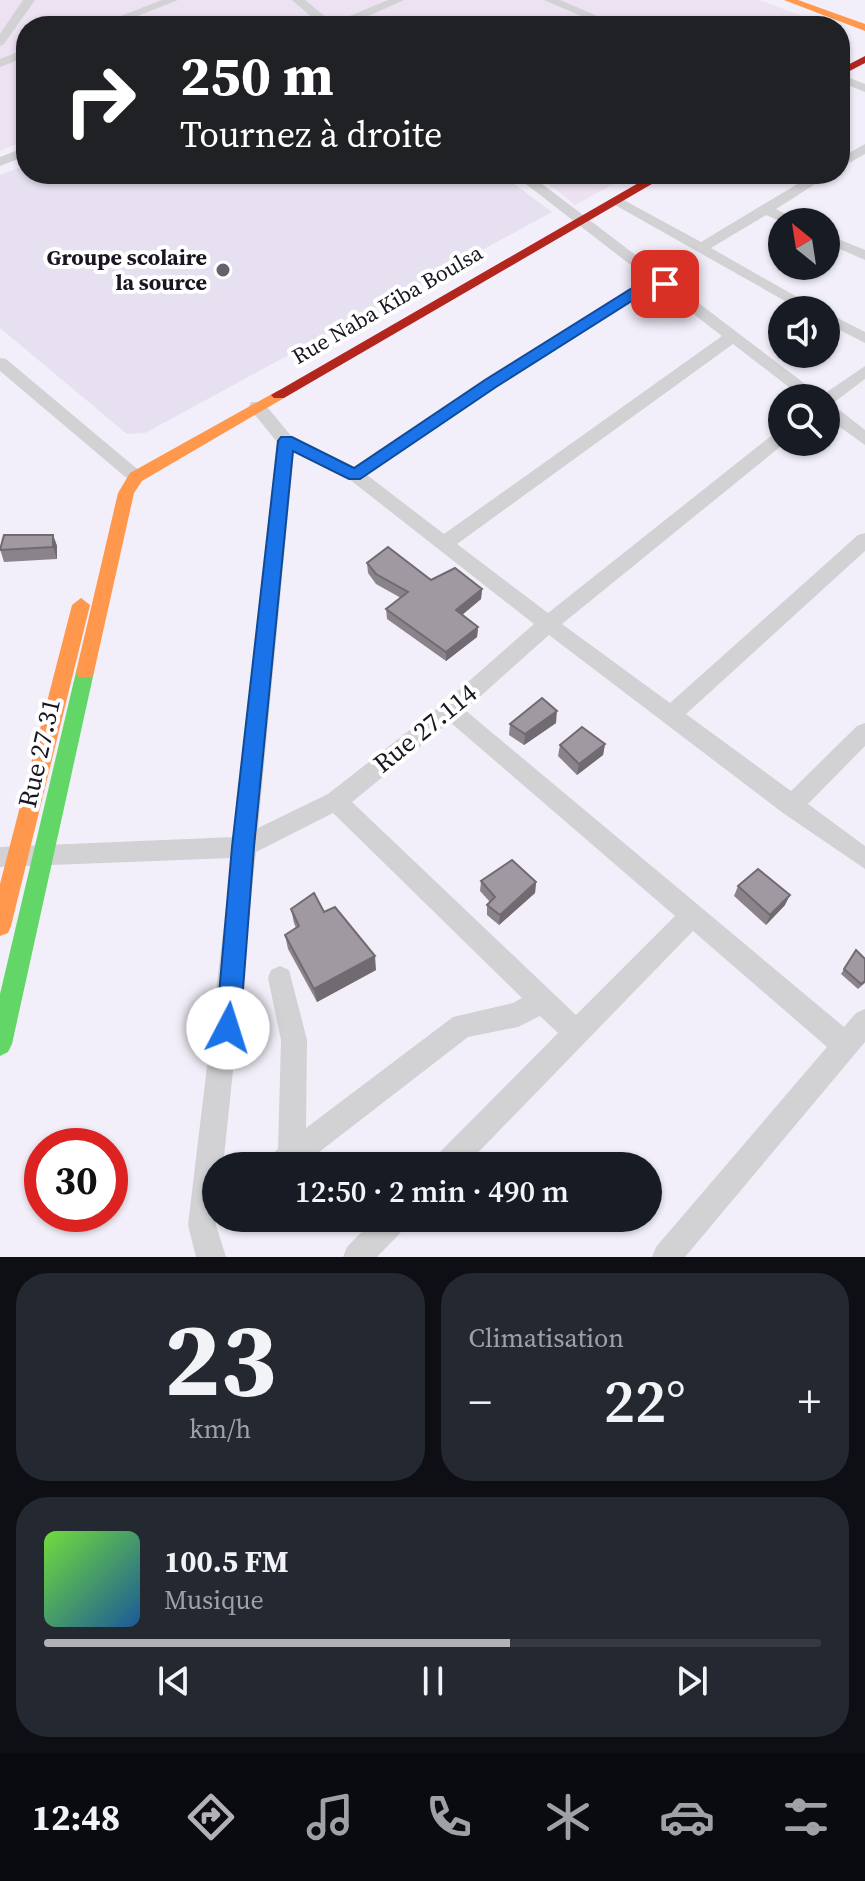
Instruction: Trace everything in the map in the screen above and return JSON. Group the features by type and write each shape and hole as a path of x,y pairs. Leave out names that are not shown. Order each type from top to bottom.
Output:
{"street":[{"path":"0,42 4,29 29,0"},
{"path":"128,16 172,0"},
{"path":"298,0 317,16"},
{"path":"360,16 398,0"},
{"path":"550,0 589,16"},
{"path":"789,0 832,16"},
{"path":"814,0 865,18"},
{"path":"532,184 645,280 665,284 796,384"},
{"name":"Rue Naba Kiba Boulsa","path":"129,472 257,406 575,218 626,184"},
{"name":"Rue Naba Kiba Boulsa","path":"129,472 575,218 645,184"},
{"path":"700,249 808,184"},
{"path":"615,201 786,296"},
{"path":"840,244 864,254"},
{"path":"355,475 645,280"},
{"path":"840,325 865,338"},
{"path":"444,544 733,336"},
{"path":"0,363 129,472"},
{"path":"840,390 865,371"},
{"path":"257,406 286,441 355,475 548,624 865,859"},
{"path":"840,419 865,439"},
{"path":"216,1152 243,847 286,441"},
{"name":"Rue 27.114","path":"9,857 243,847 336,801 450,710 548,624 768,447"},
{"name":"Rue 27.31","path":"0,1044 129,472"},
{"name":"Rue 27.31","path":"0,926 9,857 111,484 129,472"},
{"path":"672,714 865,540"},
{"path":"450,710 845,1045"},
{"path":"791,806 865,732"},
{"path":"336,801 576,1033"},
{"path":"460,1152 692,915"},
{"path":"280,978 294,1040 286,1152"},
{"path":"297,1152 462,1026 518,1015 542,1000"},
{"path":"666,1257 865,1022"},
{"path":"208,1232 206,1247 212,1257"},
{"path":"357,1257 381,1232"}],"shaded area":[{"path":"0,0 759,0 803,16 16,16 16,144 0,151"},
{"name":"Groupe scolaire la source","path":"16,169 16,184 514,184 552,212 145,433 127,434 0,328 0,175"},
{"path":"549,184 614,184 575,205"}],"building":[{"path":"4,535 53,535 53,547 0,550"},
{"path":"388,547 431,580 455,568 482,589 456,610 478,627 446,652 386,609 408,592 376,574 367,563"},
{"path":"542,698 557,711 525,734 510,724"},
{"path":"582,727 605,744 579,764 560,745"},
{"path":"512,860 536,882 500,915 487,905 495,897 481,881"},
{"path":"758,869 790,895 770,915 738,886"},
{"path":"314,893 324,912 335,907 375,956 314,989 285,935 299,926 291,909"},
{"path":"856,950 865,959 865,981 861,984 844,969"}],"traffic: fast":[{"path":"0,1044 85,672"}],"traffic: slow":[{"path":"789,0 832,16"},
{"path":"850,22 865,28"},
{"path":"85,672 126,493 136,477 279,395"},
{"path":"0,926 81,605"}],"traffic: jam":[{"path":"850,67 865,59"},
{"path":"279,395 646,184"}],"place":[{"name":"Groupe scolaire la source","path":"223,270"}],"route":[{"path":"228,1028 243,847 286,441 355,475 490,383 642,288 665,284"}]}
